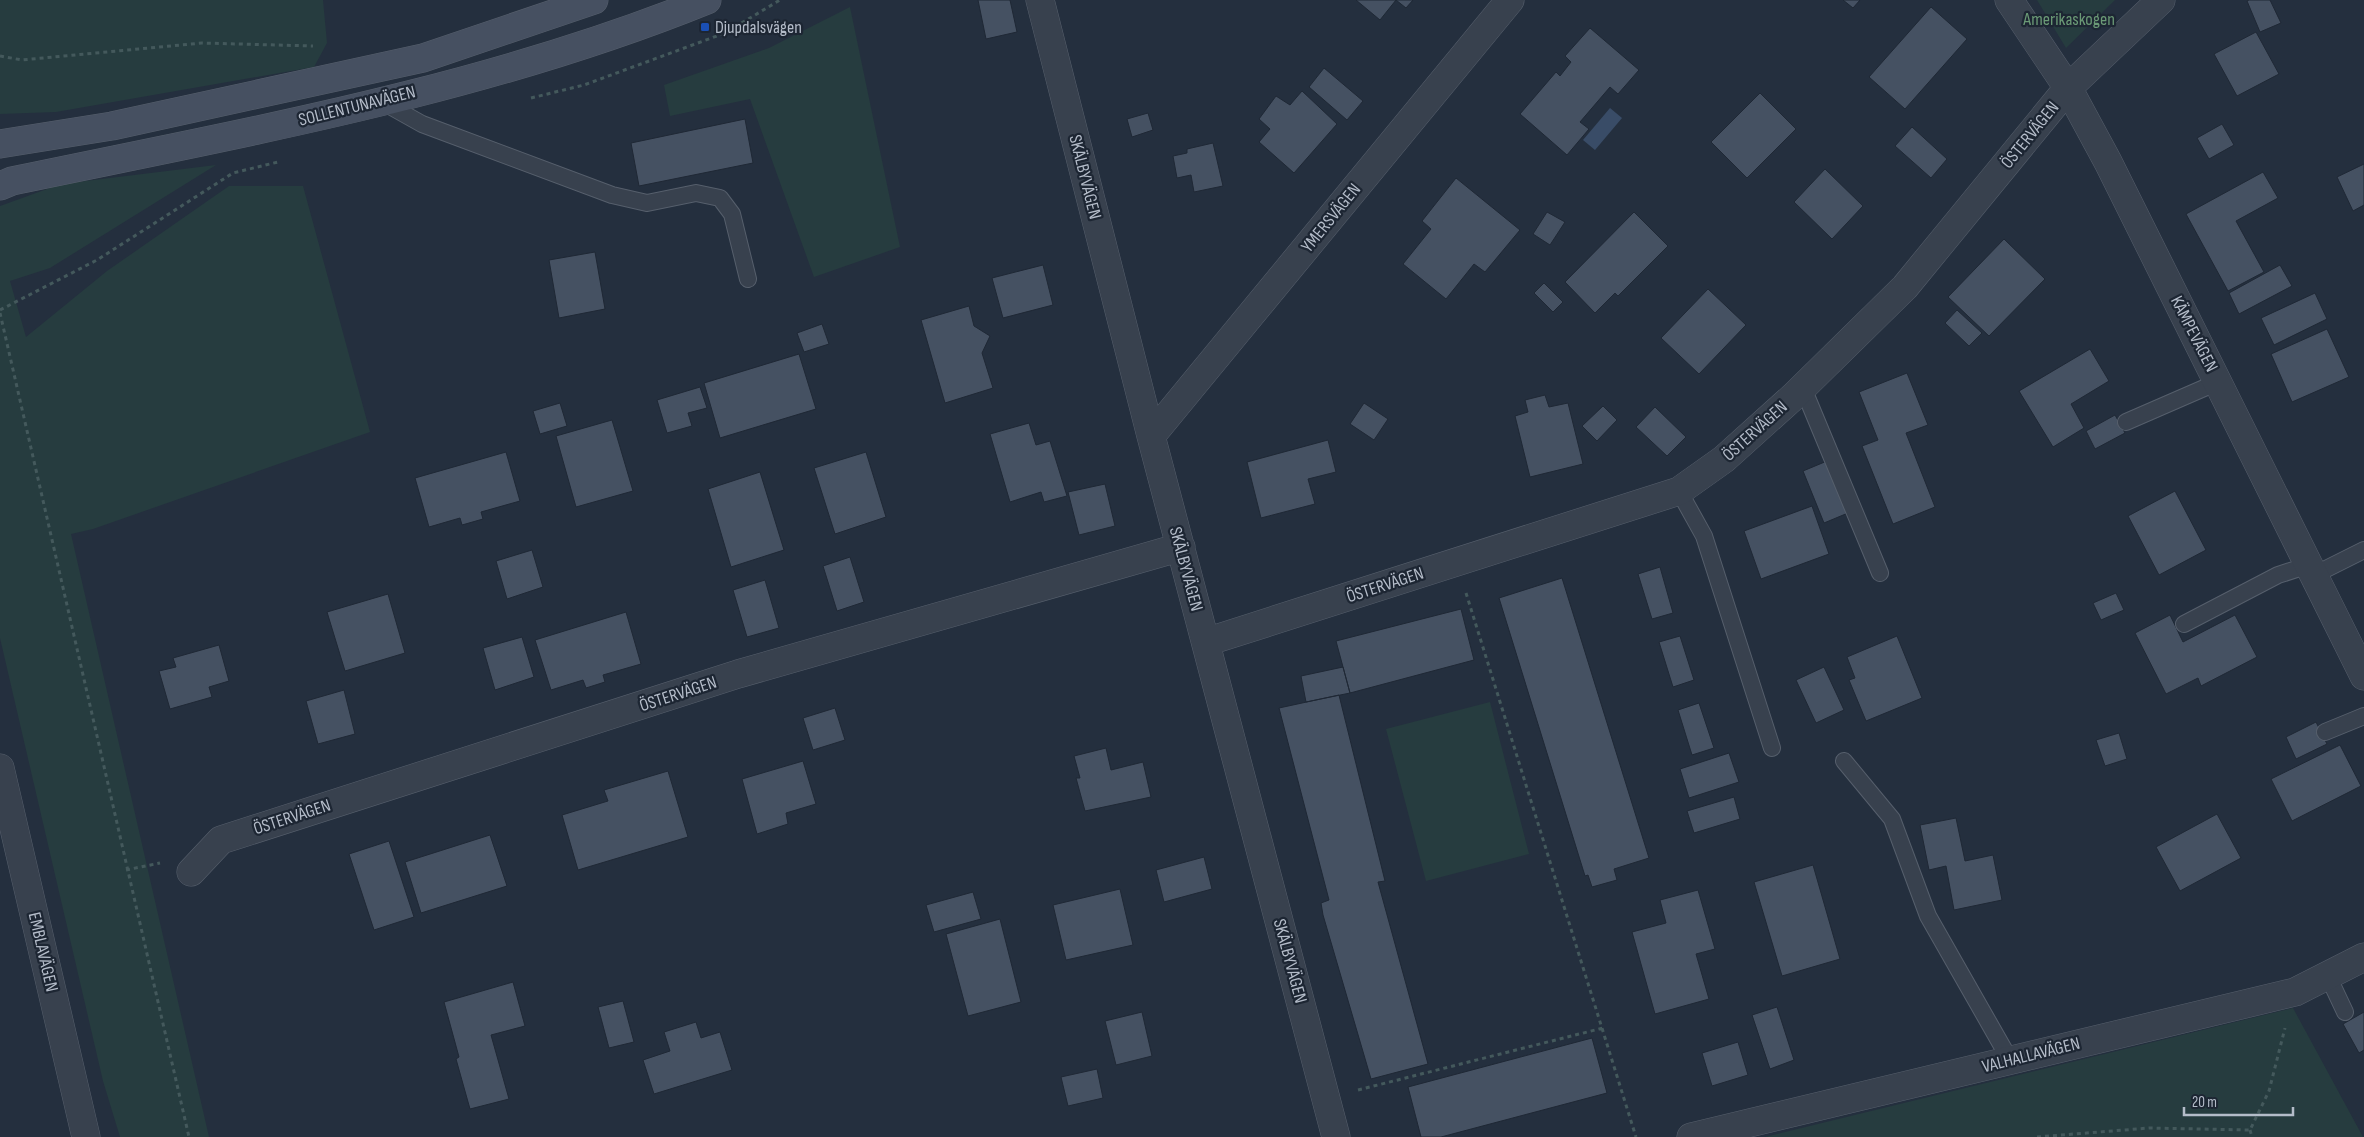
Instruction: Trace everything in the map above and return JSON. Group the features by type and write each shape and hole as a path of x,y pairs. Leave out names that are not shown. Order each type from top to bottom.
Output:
{"street":[{"name":"SOLLENTUNAVÄGEN","path":"0,144 112,126 423,58 594,0"},
{"name":"SOLLENTUNAVÄGEN","path":"0,186 12,181 381,101 541,59 644,26 707,0"},
{"name":"SKÄLBYVÄGEN","path":"1040,0 1151,436 1336,1137"},
{"name":"YMERSVÄGEN","path":"1151,436 1510,0"},
{"name":"KÄMPEVÄGEN","path":"2009,0 2068,88 2218,382 2364,676"},
{"name":"ÖSTERVÄGEN","path":"1206,642 1679,491 1724,459 1803,388 1905,287 2068,88 2161,0"},
{"name":"ÖSTERVÄGEN","path":"191,872 221,840 738,674 1181,547"},
{"name":"EMBLAVÄGEN","path":"0,768 5,812 86,1137"},
{"name":"VALHALLAVÄGEN","path":"1691,1137 2295,992 2364,957"}],"lane":[{"path":"381,101 422,124 612,195 647,203 696,193 720,198 732,214 748,279"},
{"path":"2126,422 2218,382"},
{"path":"1803,388 1880,573"},
{"path":"1679,491 1704,536 1772,748"},
{"path":"2184,624 2278,574 2312,570 2364,550"},
{"path":"2325,732 2364,716"},
{"path":"1844,761 1892,819 1928,916 2010,1060"},
{"path":"2328,976 2345,1012"}],"path":[{"path":"527,99 584,85 725,33 780,0"},
{"path":"0,56 22,60 202,43 314,46"},
{"path":"188,1137 0,311 97,260 233,174 279,161"},
{"path":"1456,562 1636,1137"},
{"path":"2252,1137 2250,1130 2269,1091 2295,992"},
{"path":"1326,1098 1603,1028"},
{"path":"2037,1137 2149,1128 2250,1130"}],"green space":[{"path":"0,0 323,0 327,43 314,67 56,112 0,114"},
{"name":"Amerikaskogen","path":"2037,0 2115,0 2066,48"},
{"path":"850,7 900,247 814,277 750,99 670,116 664,85 769,48"},
{"path":"216,165 50,268 10,281 26,337 107,271 229,186 303,186 370,432 93,529 71,534 209,1137 120,1137 103,1081 0,638 0,206 61,184"},
{"path":"1490,702 1529,854 1426,881 1386,729"},
{"path":"2293,1008 2363,1137 1765,1137"}],"water":[{"path":"1610,108 1622,118 1595,150 1583,140"}],"building":[{"path":"978,0 1010,0 1017,32 986,39"},
{"path":"1356,0 1396,0 1380,20"},
{"path":"1396,0 1413,0 1406,8"},
{"path":"1843,0 1860,0 1853,8"},
{"path":"2270,0 2281,23 2260,32 2247,1"},
{"path":"1931,7 1967,39 1905,109 1869,77"},
{"path":"1590,28 1639,70 1618,94 1610,87 1580,122 1589,129 1567,155 1520,114 1556,72 1560,76 1571,62 1565,56"},
{"path":"2256,32 2279,74 2237,96 2214,54"},
{"path":"1324,68 1363,101 1347,120 1309,87"},
{"path":"1302,91 1337,124 1294,173 1259,142 1270,129 1259,119 1276,96 1290,105"},
{"path":"1760,93 1796,129 1747,178 1711,142"},
{"path":"1148,113 1153,130 1132,137 1127,119"},
{"path":"745,119 753,163 639,186 631,143"},
{"path":"2222,124 2234,145 2209,159 2197,138"},
{"path":"1912,127 1947,159 1931,178 1895,146"},
{"path":"1213,143 1223,186 1194,192 1191,175 1177,178 1173,156 1187,153 1187,149"},
{"path":"2364,164 2364,205 2353,211 2337,177"},
{"path":"1825,169 1863,206 1832,239 1794,202"},
{"path":"2263,172 2278,198 2236,221 2264,272 2228,291 2186,214"},
{"path":"1456,178 1520,230 1485,272 1474,264 1446,299 1403,264 1431,229 1422,221"},
{"path":"1547,212 1565,222 1550,245 1533,234"},
{"path":"1634,212 1668,246 1618,296 1615,293 1595,313 1565,282"},
{"path":"2004,239 2045,279 1989,336 1948,297"},
{"path":"595,252 605,309 559,318 549,260"},
{"path":"1043,265 1053,305 1003,318 992,278"},
{"path":"2280,265 2292,286 2239,314 2229,293"},
{"path":"1544,283 1563,302 1553,312 1534,293"},
{"path":"1708,289 1746,325 1699,374 1661,338"},
{"path":"2315,293 2327,319 2274,345 2261,318"},
{"path":"969,306 974,326 990,336 982,353 993,388 945,403 921,320"},
{"path":"1957,310 1982,333 1969,346 1945,323"},
{"path":"822,324 829,344 804,352 797,333"},
{"path":"2327,329 2349,377 2292,402 2271,354"},
{"path":"2090,349 2109,381 2071,404 2084,428 2053,447 2019,391"},
{"path":"799,354 816,409 720,438 704,383"},
{"path":"1907,373 1928,425 1906,433 1935,507 1893,524 1862,446 1878,440 1859,392"},
{"path":"700,387 707,408 688,413 692,426 667,433 657,400"},
{"path":"1545,395 1549,407 1568,403 1583,464 1530,477 1515,416 1528,412 1525,400"},
{"path":"560,403 567,426 540,434 533,411"},
{"path":"1364,403 1388,419 1374,440 1350,424"},
{"path":"1603,406 1617,420 1597,441 1582,426"},
{"path":"1655,407 1686,437 1667,456 1636,427"},
{"path":"2115,415 2125,433 2095,449 2086,431"},
{"path":"612,420 633,491 576,507 556,436"},
{"path":"1029,423 1036,445 1050,441 1067,496 1044,502 1041,492 1010,502 990,434"},
{"path":"1328,440 1336,472 1308,479 1315,504 1261,518 1247,462"},
{"path":"506,452 520,501 481,512 483,519 462,525 460,518 429,527 415,478"},
{"path":"866,452 886,517 835,534 814,468"},
{"path":"1827,461 1848,513 1824,523 1803,471"},
{"path":"760,472 784,550 731,567 708,489"},
{"path":"1105,484 1115,526 1079,535 1068,492"},
{"path":"2175,491 2206,550 2159,575 2128,516"},
{"path":"1812,506 1829,554 1761,579 1744,531"},
{"path":"532,550 543,587 507,599 496,561"},
{"path":"850,557 864,602 837,611 823,566"},
{"path":"1660,567 1673,613 1652,619 1638,574"},
{"path":"1562,578 1649,858 1614,869 1617,880 1592,887 1588,875 1585,876 1499,598"},
{"path":"765,580 779,628 747,637 733,590"},
{"path":"2116,593 2124,610 2101,620 2093,603"},
{"path":"388,594 405,653 345,671 327,612"},
{"path":"1461,609 1474,660 1350,693 1336,641"},
{"path":"626,612 641,664 603,675 605,682 586,688 583,680 551,690 535,640"},
{"path":"2170,615 2183,642 2235,615 2257,657 2201,686 2198,678 2166,694 2135,633"},
{"path":"1680,636 1694,680 1673,687 1659,642"},
{"path":"1897,636 1922,698 1866,721 1849,680 1855,678 1847,657"},
{"path":"522,637 534,677 495,690 483,648"},
{"path":"219,645 229,681 209,687 212,697 170,709 159,671 176,667 173,658"},
{"path":"1343,667 1350,693 1306,702 1301,676"},
{"path":"1824,667 1844,710 1816,723 1796,680"},
{"path":"344,690 355,734 318,744 306,701"},
{"path":"1339,695 1385,881 1378,882 1428,1064 1371,1079 1323,915 1321,903 1329,900 1279,708"},
{"path":"1699,703 1714,748 1692,755 1678,710"},
{"path":"835,708 845,740 813,750 803,718"},
{"path":"2316,722 2327,744 2296,759 2286,737"},
{"path":"2119,733 2127,759 2105,766 2096,740"},
{"path":"2340,745 2361,786 2292,821 2271,779"},
{"path":"1106,748 1111,770 1143,762 1151,797 1085,811 1076,778 1080,778 1074,756"},
{"path":"1729,753 1739,782 1689,798 1680,769"},
{"path":"803,761 816,804 786,813 788,824 757,834 742,779"},
{"path":"668,771 688,837 578,870 562,815 608,801 604,790"},
{"path":"1734,797 1740,819 1694,833 1687,811"},
{"path":"2217,814 2241,858 2180,891 2156,847"},
{"path":"1956,818 1965,861 1993,855 2002,900 1954,910 1946,866 1929,870 1920,825"},
{"path":"490,835 507,886 421,913 405,862"},
{"path":"389,841 414,917 374,930 349,854"},
{"path":"1204,857 1212,889 1164,902 1156,870"},
{"path":"1813,865 1840,959 1782,976 1754,882"},
{"path":"1120,889 1133,945 1066,960 1053,905"},
{"path":"1698,890 1715,949 1696,954 1709,999 1655,1014 1632,932 1666,923 1660,900"},
{"path":"973,892 981,919 934,932 926,905"},
{"path":"1000,919 1021,1002 968,1016 946,934"},
{"path":"513,982 525,1026 491,1035 509,1099 470,1109 456,1059 459,1057 444,1002"},
{"path":"623,1001 634,1042 609,1048 598,1007"},
{"path":"1777,1007 1794,1060 1770,1069 1752,1015"},
{"path":"1142,1012 1152,1056 1116,1065 1105,1021"},
{"path":"2364,1012 2364,1050 2359,1053 2343,1024"},
{"path":"696,1022 701,1038 720,1032 732,1070 654,1094 643,1060 670,1051 664,1032"},
{"path":"1592,1038 1607,1093 1441,1137 1421,1137 1408,1087"},
{"path":"1738,1042 1748,1075 1712,1086 1702,1053"},
{"path":"1097,1069 1103,1098 1068,1106 1061,1077"}],"place":[{"name":"Djupdalsvägen","path":"705,27"}]}
